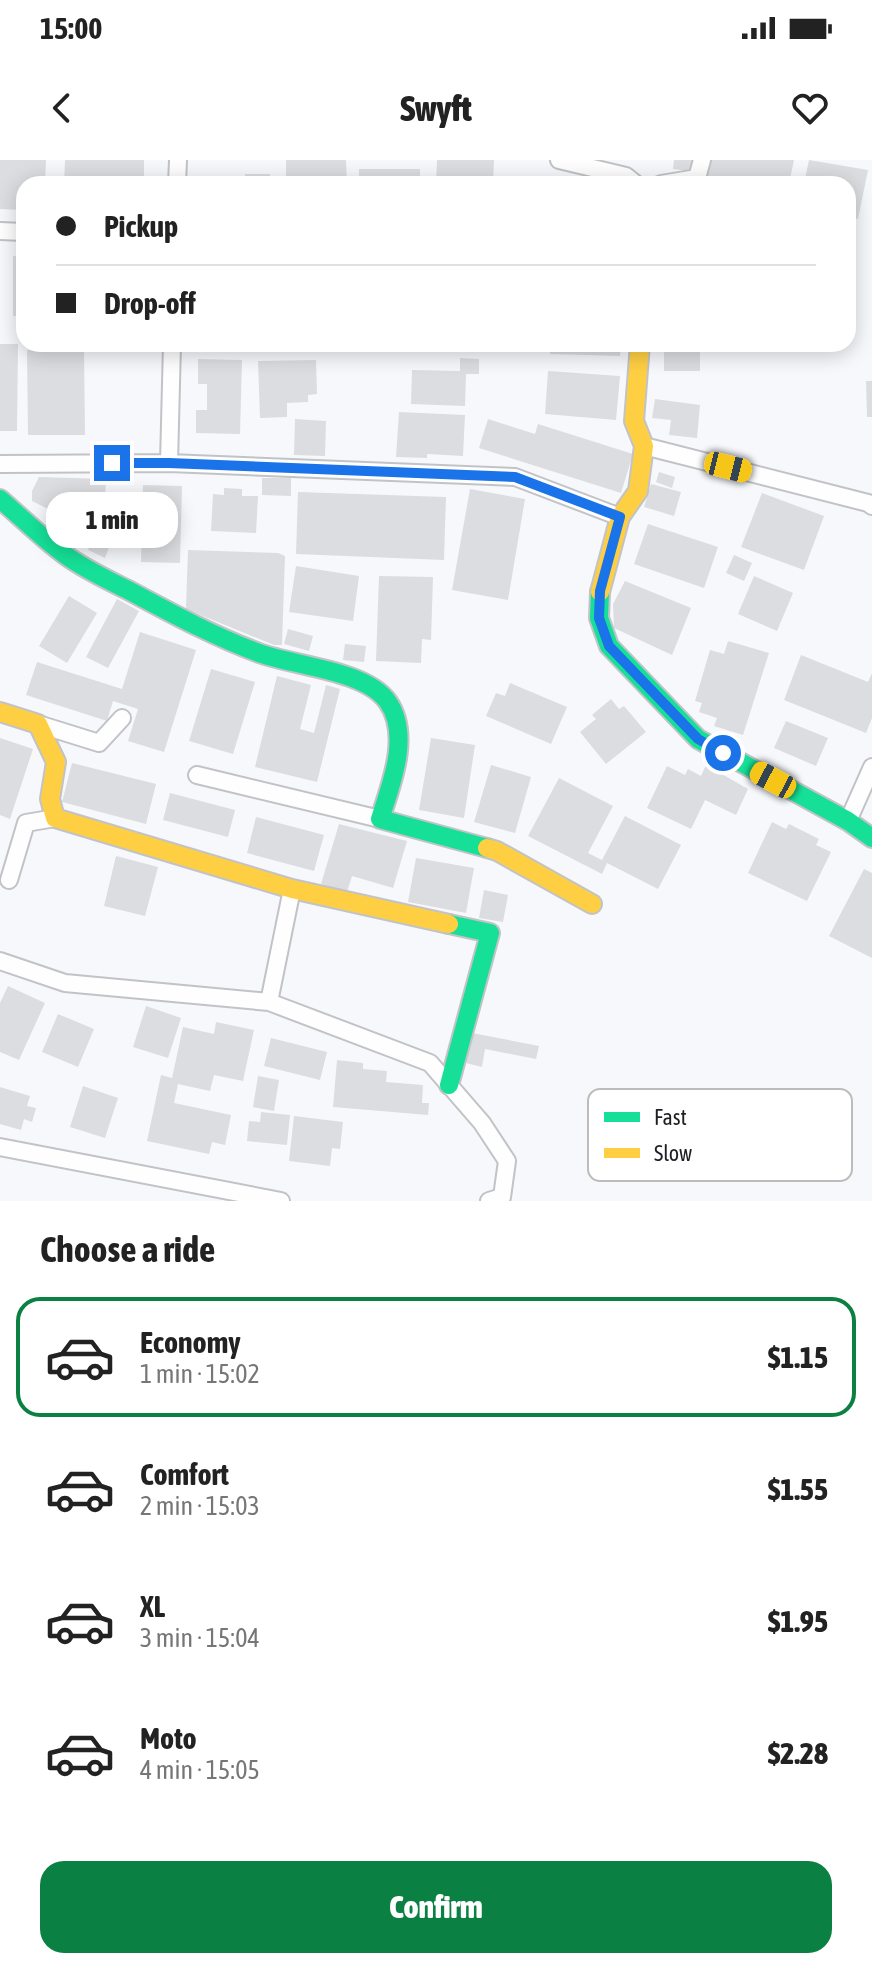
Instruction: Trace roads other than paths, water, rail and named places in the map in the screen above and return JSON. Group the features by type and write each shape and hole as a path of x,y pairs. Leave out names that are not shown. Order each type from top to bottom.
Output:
{"street":[{"path":"559,160 626,176"},
{"path":"169,463 172,352"},
{"path":"639,352 634,421 644,446 638,491 620,517 600,591 599,618 609,646 698,739 848,821 872,838"},
{"path":"644,446 872,506"},
{"path":"0,464 169,463 515,477 620,517"},
{"path":"0,499 73,560 187,623 276,659 374,688 390,706 398,733 393,779 380,819"},
{"path":"0,712 99,743 122,718"},
{"path":"38,724 56,762 50,799 55,818"},
{"path":"848,821 872,767"},
{"path":"197,775 497,851 592,904"},
{"path":"9,880 26,823 55,818 292,889 490,933 449,1085"},
{"path":"269,1002 292,889"},
{"path":"0,961 65,983 269,1002 430,1063 482,1123 507,1161 502,1197 489,1201"},
{"path":"0,1147 281,1201"}]}
